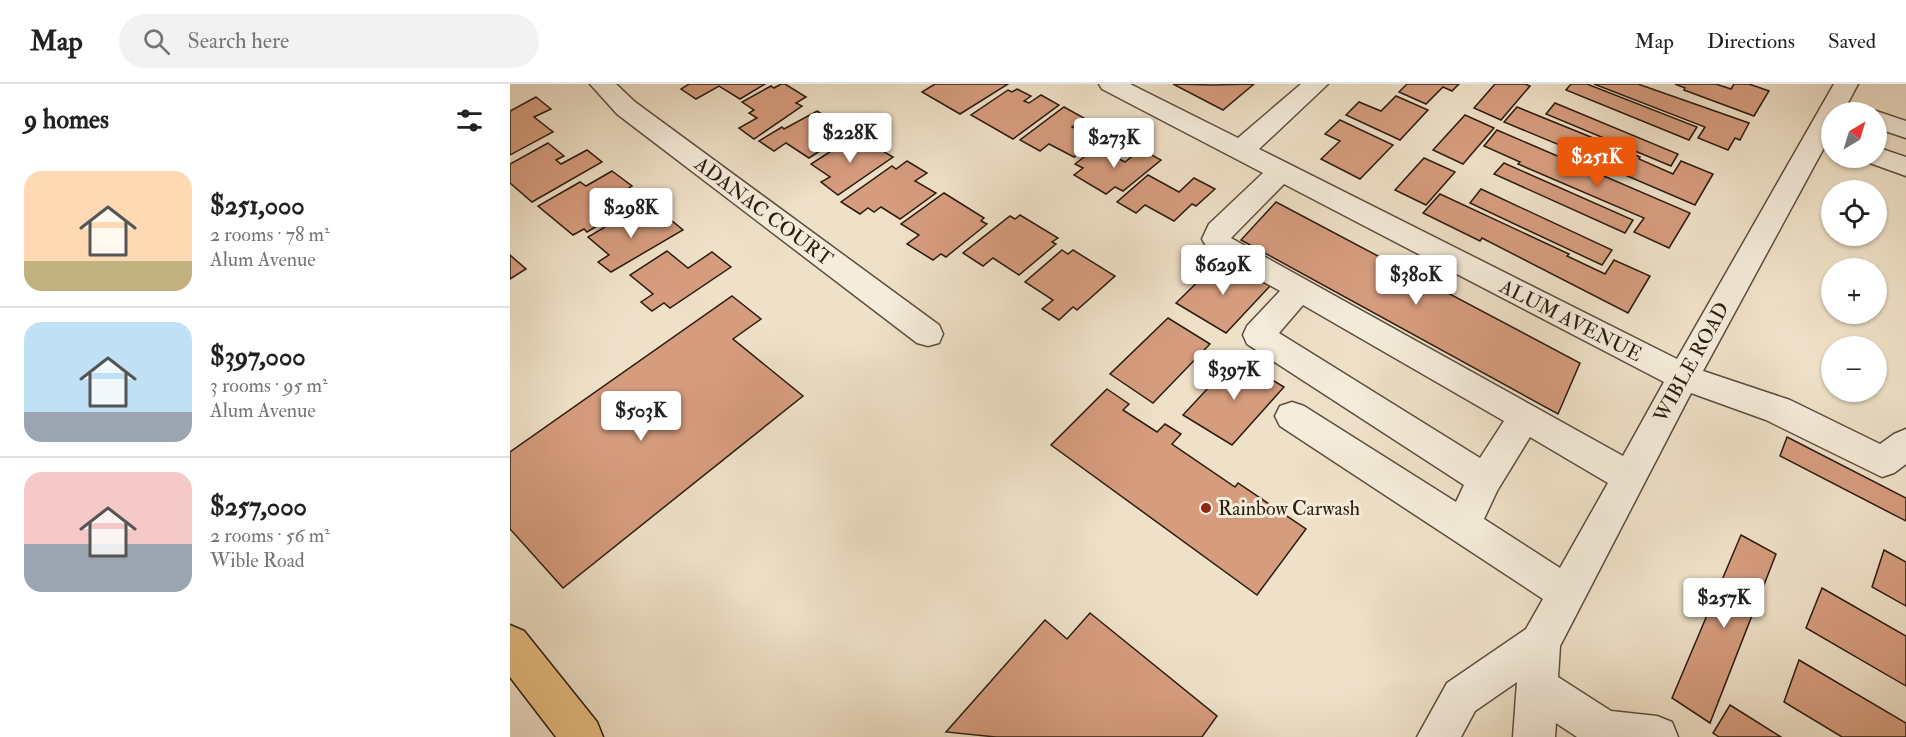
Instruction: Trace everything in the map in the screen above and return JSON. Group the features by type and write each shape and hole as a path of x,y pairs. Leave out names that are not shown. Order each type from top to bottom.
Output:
{"main road":[{"path":"515,658 582,737"}],"street":[{"name":"ADANAC COURT","path":"602,84 626,108 928,334"},
{"name":"ALUM AVENUE","path":"1111,84 1683,376 1778,410 1882,462 1906,444"},
{"path":"1240,151 1316,84"},
{"path":"1887,123 1906,130"},
{"name":"WIBLE ROAD","path":"1534,737 1540,643 1683,376 1821,143"},
{"path":"1887,160 1906,167"},
{"path":"1280,171 1219,231 1216,239 1219,244 1629,477"},
{"path":"1300,289 1258,336 1485,480"},
{"path":"1292,416 1566,593"},
{"path":"1462,526 1485,480 1525,417"},
{"name":"WIBLE ROAD","path":"1438,737 1461,697 1540,643"},
{"path":"1537,687 1609,734 1658,737"}],"building":[{"path":"689,84 765,84 740,99 719,86 696,99 681,89"},
{"path":"785,84 806,97 796,103 802,106 754,139 739,128 757,118 749,113 754,110 742,102 771,86 774,88"},
{"path":"935,84 1008,84 960,114 922,92"},
{"path":"1173,84 1213,85 1254,84 1223,110"},
{"path":"1407,84 1459,84 1452,91 1443,87 1426,104 1399,92"},
{"path":"1495,84 1530,86 1501,120 1474,108"},
{"path":"1571,84 1587,84 1697,127 1689,140 1566,90"},
{"path":"1594,84 1638,84 1749,123 1740,140 1735,138 1728,150 1698,138 1705,127"},
{"path":"1675,84 1716,84 1731,89 1734,84 1749,84 1769,91 1754,116 1684,90 1685,88"},
{"path":"1017,89 1031,96 1024,101 1029,103 1041,95 1059,105 1013,139 971,115 1008,90 1012,92"},
{"path":"1396,96 1428,110 1400,140 1346,115 1359,102 1381,111"},
{"path":"536,97 551,109 534,117 553,132 510,155 510,111"},
{"path":"1555,103 1678,154 1671,166 1546,114"},
{"path":"1064,107 1084,118 1072,127 1096,140 1074,157 1049,144 1040,151 1020,140"},
{"path":"1517,107 1640,157 1639,159 1673,174 1681,161 1713,174 1695,205 1618,172 1620,170 1504,122"},
{"path":"817,111 828,118 820,123 842,137 809,158 786,143 774,151 759,141 782,127 784,129"},
{"path":"1465,115 1494,128 1463,164 1433,150"},
{"path":"1340,120 1393,145 1360,179 1321,159 1340,141 1325,134"},
{"path":"1497,130 1690,213 1669,248 1634,232 1644,218 1518,164 1520,162 1484,146"},
{"path":"856,135 893,157 838,195 821,182 830,177 811,164"},
{"path":"548,143 564,156 556,160 561,164 587,150 602,162 532,202 510,183 510,164"},
{"path":"1097,147 1125,162 1141,149 1161,160 1123,191 1115,187 1106,194 1074,175 1083,168 1075,164"},
{"path":"1424,158 1455,172 1426,205 1395,190"},
{"path":"907,161 927,173 915,181 936,193 900,219 881,207 874,212 868,208 860,214 841,202 892,166 896,169"},
{"path":"1504,163 1633,220 1625,233 1494,174"},
{"path":"612,171 632,186 616,196 629,207 587,232 584,229 573,235 538,206 580,182 586,186"},
{"path":"1148,175 1179,192 1194,178 1215,189 1196,206 1192,204 1174,221 1145,205 1136,213 1117,202"},
{"path":"1481,189 1612,250 1602,265 1470,203"},
{"path":"944,193 984,218 981,221 987,224 946,257 941,254 933,260 907,244 919,235 901,224"},
{"path":"1440,194 1569,254 1567,256 1605,274 1614,260 1650,276 1628,313 1482,238 1480,241 1423,213"},
{"path":"1276,202 1580,363 1558,414 1241,240"},
{"path":"625,215 634,222 641,217 652,226 666,216 683,230 611,272 598,262 609,255 588,237"},
{"path":"1020,215 1058,238 1052,242 1056,244 1019,275 993,258 983,266 963,253 1010,216 1015,219"},
{"path":"1062,250 1068,254 1073,250 1115,276 1077,310 1073,307 1059,320 1042,309 1053,300 1025,282"},
{"path":"667,251 688,268 712,252 731,267 670,308 664,303 652,311 641,302 653,294 630,275"},
{"path":"510,255 526,269 510,279"},
{"path":"1221,259 1270,286 1226,333 1176,303"},
{"path":"732,296 761,319 733,339 803,396 563,588 510,529 510,452"},
{"path":"1168,318 1210,344 1153,403 1110,374"},
{"name":"Rainbow Carwash","path":"1236,358 1284,387 1232,445 1183,415"},
{"name":"Rainbow Carwash","path":"1107,389 1129,404 1123,410 1157,432 1165,424 1181,434 1172,444 1235,487 1238,483 1306,529 1257,595 1051,445"},
{"path":"1787,437 1906,498 1906,521 1780,456"},
{"path":"1741,535 1776,554 1710,723 1672,698"},
{"path":"1884,550 1906,562 1906,606 1872,587"},
{"path":"1822,588 1906,636 1906,686 1806,628"},
{"path":"1090,613 1217,716 1202,737 996,737 946,732 1045,620 1067,639"},
{"path":"1799,660 1906,723 1906,737 1842,737 1784,702"},
{"path":"1730,705 1781,737 1719,737 1713,733"}],"place":[{"name":"Rainbow Carwash","path":"1206,508"}]}
